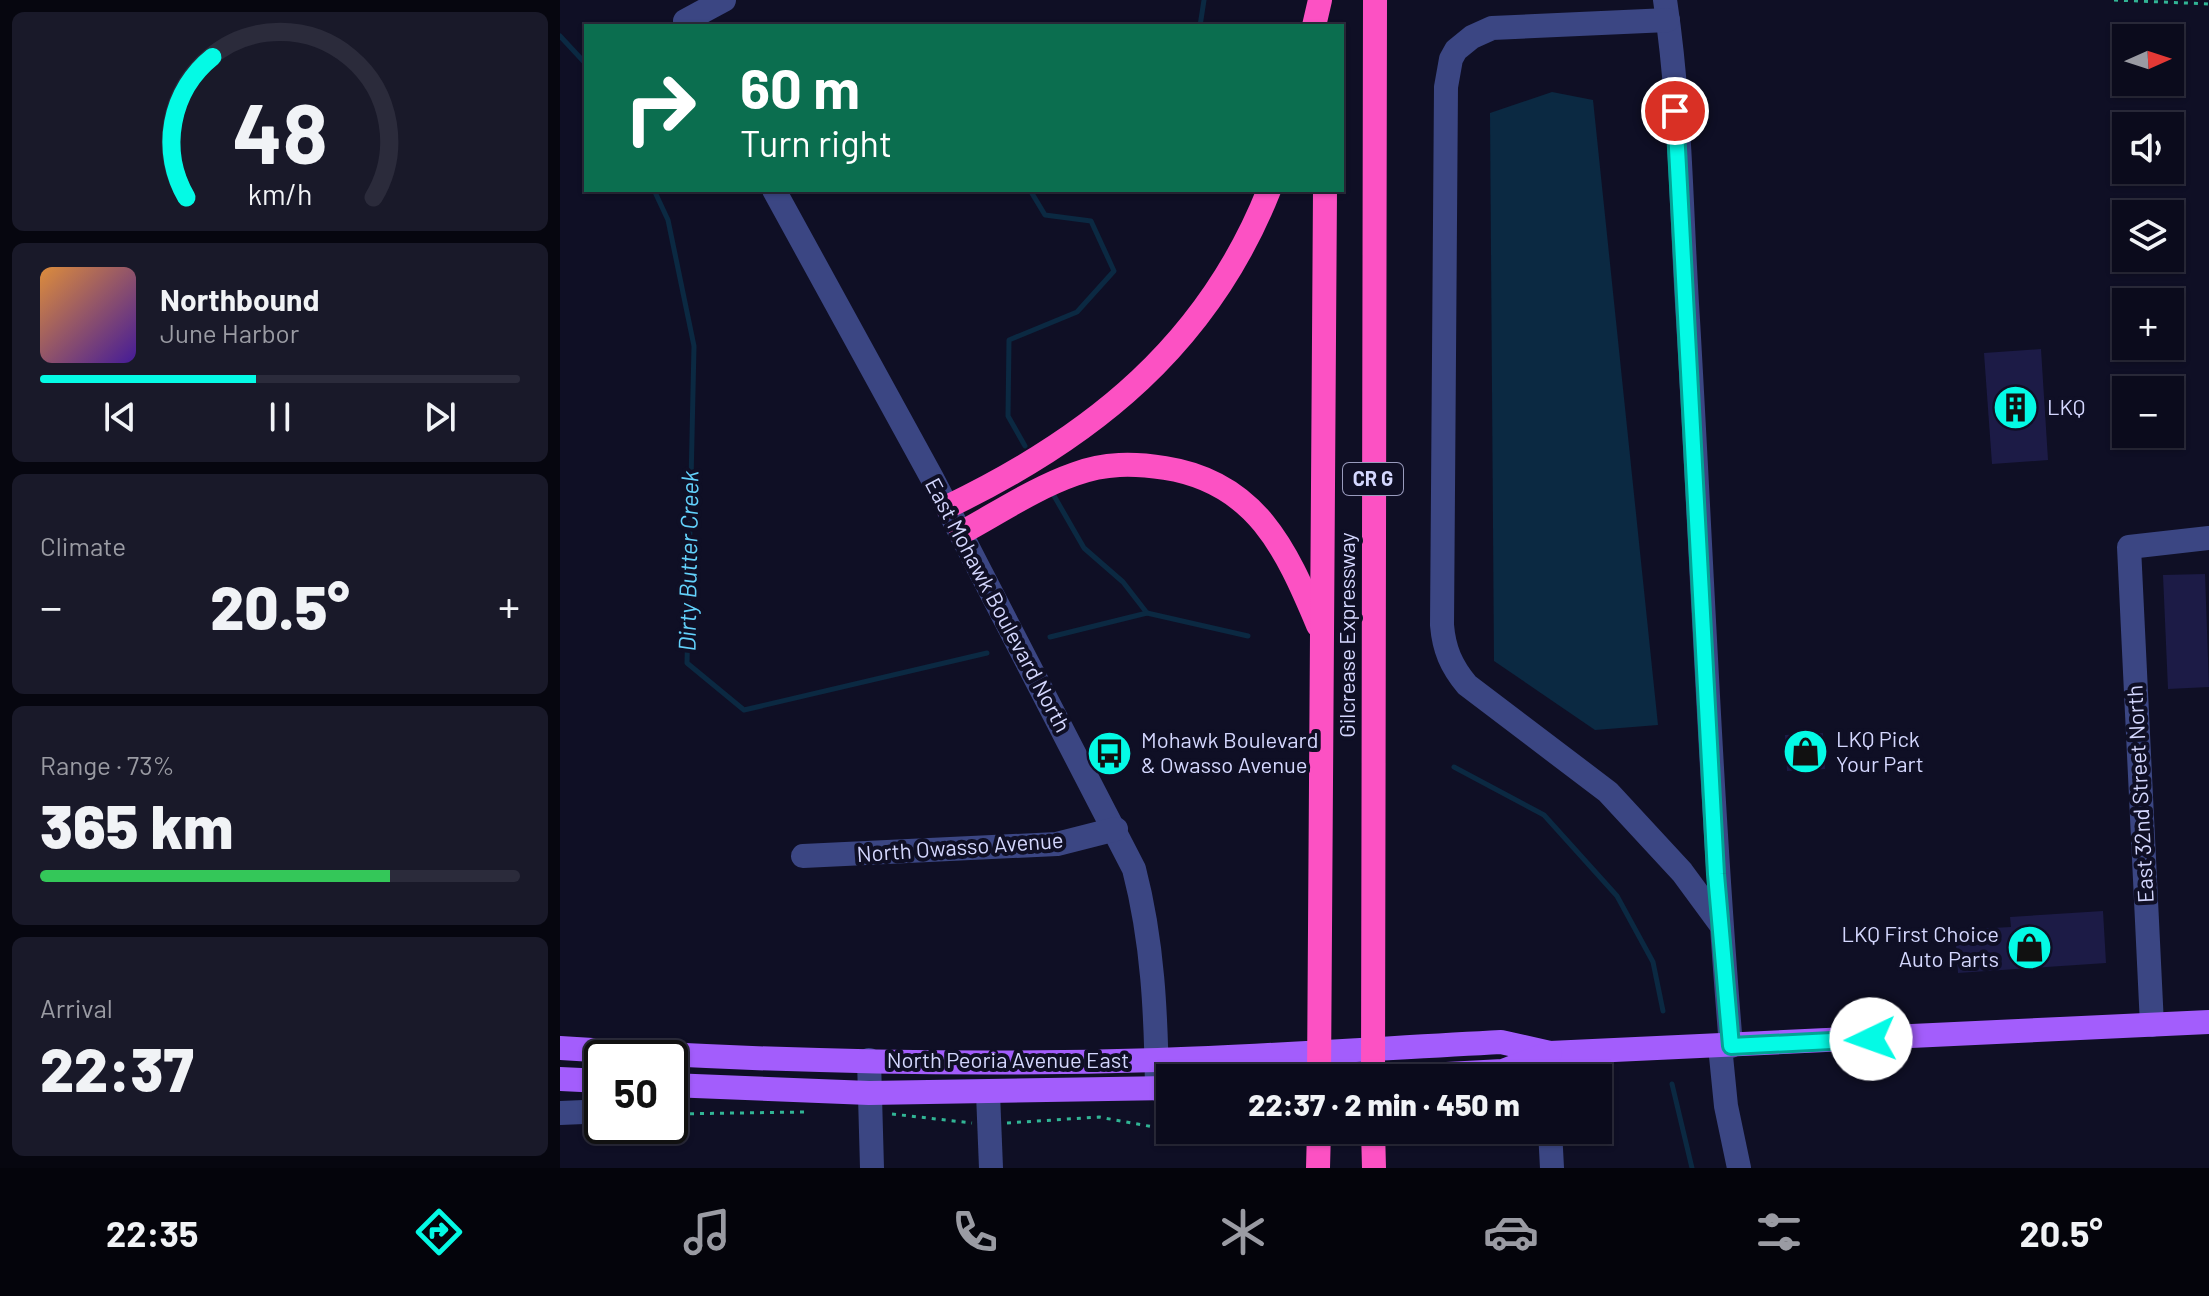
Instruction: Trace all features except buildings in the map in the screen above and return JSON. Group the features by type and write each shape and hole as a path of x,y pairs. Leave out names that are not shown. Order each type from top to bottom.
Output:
{"highway":[{"path":"1314,24 1320,0"},
{"path":"1326,24 1327,0"},
{"name":"Gilcrease Expressway","path":"1372,1064 1375,0"},
{"path":"947,507 1038,458 1072,435 1166,357 1197,321 1232,270 1268,192"},
{"name":"Gilcrease Expressway","path":"1319,1064 1325,192"},
{"path":"961,533 1033,493 1073,474 1101,466 1128,463 1185,471 1211,481 1257,513 1292,562 1322,635"},
{"path":"1318,1168 1319,1144"},
{"path":"1373,1144 1374,1168"}],"main road":[{"name":"North Peoria Avenue East","path":"560,1048 741,1059 952,1063 1157,1060 1501,1042 1550,1053 2209,1022"},
{"name":"North Peoria Avenue East","path":"1521,1064 1550,1053"},
{"path":"560,1079 584,1080"},
{"name":"North Peoria Avenue East","path":"688,1086 869,1093 1156,1088"}],"street":[{"path":"682,16 724,0"},
{"path":"1721,925 1691,883 1608,792 1584,770 1467,685 1454,670 1447,655 1442,625 1446,87 1451,59 1463,43 1492,28 1667,10 1694,424 1721,925 1726,1106 1739,1168"},
{"name":"East Mohawk Boulevard North","path":"775,192 961,533 1134,869 1146,915 1154,969 1158,1064"},
{"name":"East 32nd Street North","path":"2152,1025 2129,547 2209,538"},
{"name":"North Owasso Avenue","path":"803,856 1057,844 1116,829"},
{"path":"1691,883 1704,883 1716,874"},
{"path":"1550,1053 1550,1064"},
{"path":"869,1060 872,1168"},
{"path":"988,1093 991,1168"},
{"path":"1551,1144 1552,1168"}],"path":[{"path":"2114,0 2209,4"},
{"path":"688,1114 814,1112"},
{"path":"1080,1118 1128,1121 1156,1127"}],"water":[{"path":"1552,92 1593,100 1658,725 1595,730 1494,661 1490,113"}],"waterway":[{"path":"1200,24 1204,0"},
{"name":"Dirty Butter Creek","path":"560,36 584,62"},
{"name":"Dirty Butter Creek","path":"655,192 668,220 694,346 687,663 744,710 987,653"},
{"path":"1025,446 1008,416 1009,340 1077,312 1114,271 1091,221 1045,215 1031,192"},
{"path":"1053,494 1084,548 1123,582 1147,613"},
{"name":"Dirty Butter Creek","path":"1050,637 1147,613 1248,636"},
{"name":"Dirty Butter Creek","path":"1454,767 1544,815 1617,896 1653,962 1663,1011"},
{"name":"Dirty Butter Creek","path":"1672,1084 1692,1168"}],"place":[{"name":"LKQ","path":"2016,407"},
{"name":"LKQ Pick Your Part","path":"1805,752"},
{"name":"Mohawk Boulevard & Owasso Avenue","path":"1110,753"},
{"name":"LKQ First Choice Auto Parts","path":"2030,947"}],"route":[{"path":"1675,111 1716,874 1731,1046 1871,1039"}]}
